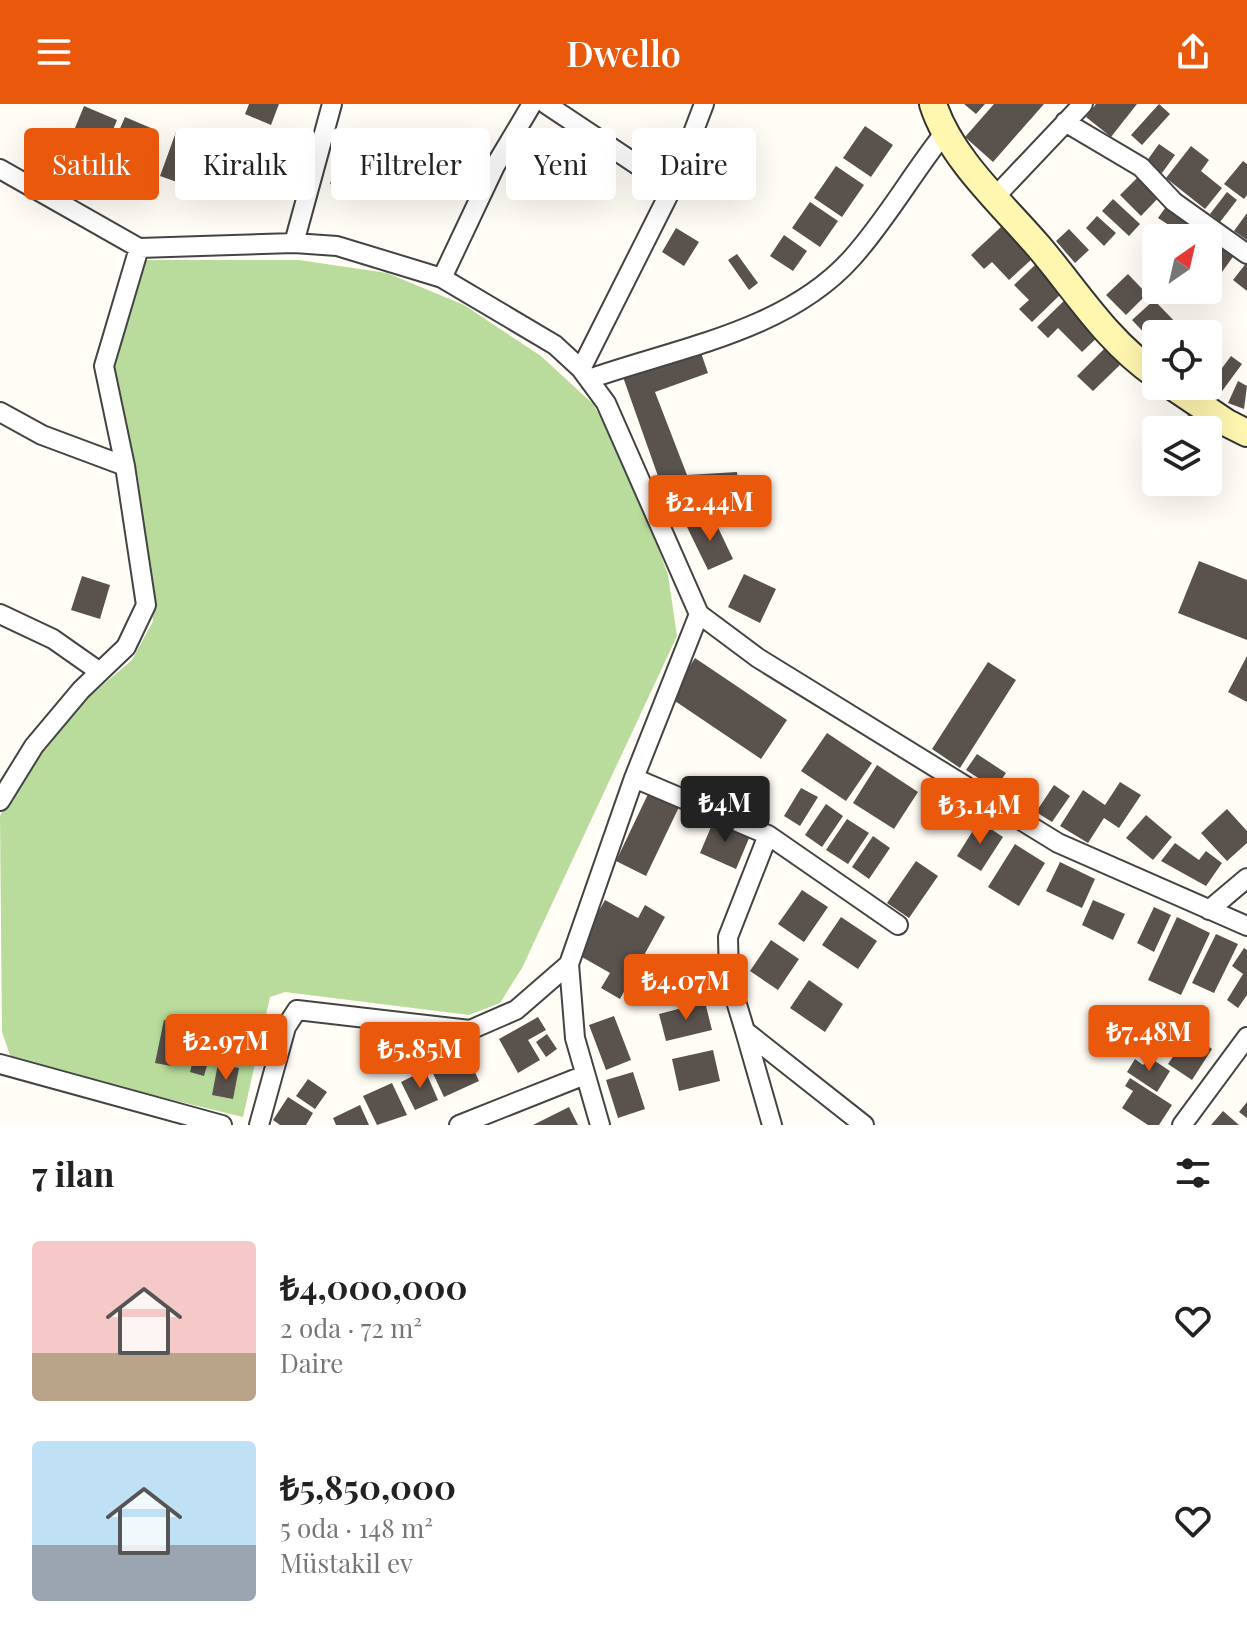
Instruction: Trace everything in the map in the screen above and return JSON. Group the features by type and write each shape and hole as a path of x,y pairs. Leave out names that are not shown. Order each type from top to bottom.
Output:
{"street":[{"path":"294,243 332,104"},
{"path":"442,278 495,166 532,104"},
{"path":"546,104 632,161"},
{"path":"695,128 704,104"},
{"path":"933,104 946,131 993,199 1038,246 1125,353 1142,365"},
{"path":"993,199 1083,104"},
{"path":"1065,122 1141,167 1174,202 1247,254"},
{"path":"585,374 721,339 774,314 821,286 850,260 885,217 946,131"},
{"path":"0,169 139,248 294,243 337,246 442,278 555,345 585,374 606,403 699,614 758,658 1058,843 1247,926"},
{"path":"585,374 666,200"},
{"path":"0,801 34,746 126,647 146,605 125,466 104,366 139,248"},
{"path":"1193,400 1247,433"},
{"path":"0,412 42,435 125,466"},
{"path":"0,614 53,639 100,672"},
{"path":"600,1125 575,1038 569,964 634,778 699,614"},
{"path":"634,778 768,835 898,925"},
{"path":"768,835 728,937 729,978 772,1125"},
{"path":"1209,910 1247,878"},
{"path":"259,1125 286,1027 297,1010 470,1030 516,1010 569,964"},
{"path":"745,1031 864,1125"},
{"path":"1182,1125 1247,1037"},
{"path":"0,1064 222,1125"},
{"path":"459,1125 585,1075"}],"green space":[{"path":"145,260 299,260 387,273 464,305 541,356 593,404 629,467 668,575 677,636 522,968 500,1003 469,1015 285,992 270,997 243,1117 12,1061 2,1032 0,816 51,729 132,660 153,621 138,477 111,358"}],"building":[{"path":"249,104 279,104 271,125 245,114"},
{"path":"964,104 985,104 976,114"},
{"path":"994,104 1044,104 993,162 965,137"},
{"path":"1096,104 1137,104 1111,137 1086,117"},
{"path":"1159,104 1170,114 1142,145 1131,135"},
{"path":"84,106 117,120 114,128 75,128"},
{"path":"125,117 151,128 120,128"},
{"path":"865,126 893,145 871,177 843,158"},
{"path":"175,135 175,181 160,176"},
{"path":"1159,144 1175,155 1162,173 1146,162"},
{"path":"1191,146 1209,160 1201,171 1222,188 1205,209 1166,178"},
{"path":"1243,161 1247,164 1247,195 1244,199 1224,184"},
{"path":"836,166 864,185 842,217 814,198"},
{"path":"1142,173 1163,193 1141,216 1120,195"},
{"path":"1227,192 1237,200 1220,222 1210,214"},
{"path":"1113,199 1140,224 1129,236 1102,211"},
{"path":"810,202 838,221 820,247 792,228"},
{"path":"1168,204 1197,224 1167,224 1158,218"},
{"path":"1247,213 1247,240 1234,231"},
{"path":"1097,216 1116,233 1104,246 1086,228"},
{"path":"1001,227 1032,259 1009,280 992,262 984,269 971,255"},
{"path":"676,228 699,242 684,266 662,252"},
{"path":"1069,229 1089,250 1075,263 1056,241"},
{"path":"784,235 807,251 793,271 770,256"},
{"path":"1222,244 1235,254 1222,272"},
{"path":"737,254 758,283 749,290 728,260"},
{"path":"1247,262 1247,291 1233,280"},
{"path":"1035,265 1062,293 1032,322 1019,309 1029,300 1014,285"},
{"path":"1128,274 1142,289 1142,299 1126,315 1106,295"},
{"path":"1067,298 1102,333 1082,352 1058,328 1048,338 1037,327"},
{"path":"1150,304 1158,304 1173,320 1142,320 1142,331 1132,320"},
{"path":"1108,345 1124,361 1093,391 1077,376"},
{"path":"700,350 708,373 655,392 687,475 737,472 741,507 671,513 623,377"},
{"path":"1231,356 1242,364 1222,391 1222,368"},
{"path":"1238,381 1247,386 1244,409 1228,403"},
{"path":"712,515 733,559 708,570 687,527"},
{"path":"1199,561 1247,580 1247,640 1178,613"},
{"path":"744,574 776,589 760,623 728,607"},
{"path":"82,576 110,585 100,619 71,610"},
{"path":"1247,656 1247,702 1228,692"},
{"path":"695,658 787,720 761,759 669,697"},
{"path":"988,662 1016,680 960,768 932,749"},
{"path":"827,733 872,763 846,801 801,771"},
{"path":"977,754 1006,773 995,789 966,770"},
{"path":"877,765 918,792 894,829 853,803"},
{"path":"1120,782 1141,795 1119,828 1104,818 1088,843 1060,826 1083,790 1105,805"},
{"path":"1054,785 1070,796 1052,822 1036,812"},
{"path":"801,788 818,797 800,826 784,816"},
{"path":"649,792 679,807 646,876 616,861"},
{"path":"826,804 843,816 822,847 805,835"},
{"path":"1227,809 1247,831 1247,843 1227,861 1201,833"},
{"path":"1146,815 1172,837 1153,860 1126,838"},
{"path":"847,819 869,833 848,864 826,850"},
{"path":"714,820 750,836 736,869 700,853"},
{"path":"979,821 1003,837 981,871 957,856"},
{"path":"873,836 890,848 869,879 852,867"},
{"path":"1175,843 1199,860 1206,851 1222,863 1206,886 1161,861"},
{"path":"1015,844 1045,863 1019,906 988,887"},
{"path":"916,861 938,876 909,918 887,903"},
{"path":"1060,862 1095,879 1082,908 1046,891"},
{"path":"802,890 828,907 804,942 778,924"},
{"path":"605,900 638,918 645,905 665,917 620,999 601,988 610,973 575,953"},
{"path":"1093,900 1125,914 1113,940 1082,925"},
{"path":"1154,907 1171,915 1154,952 1137,943"},
{"path":"841,917 877,941 858,969 822,945"},
{"path":"1177,917 1210,933 1181,995 1148,980"},
{"path":"1216,934 1238,944 1214,993 1192,983"},
{"path":"771,940 799,959 778,990 750,971"},
{"path":"1244,948 1247,950 1247,995 1238,1008 1227,1000 1243,974 1232,966"},
{"path":"809,980 843,1004 825,1032 790,1008"},
{"path":"705,1002 712,1030 666,1041 659,1014"},
{"path":"614,1016 631,1060 606,1070 589,1025"},
{"path":"538,1017 546,1030 528,1040 540,1060 518,1073 499,1039"},
{"path":"164,1020 179,1024 171,1066 155,1063"},
{"path":"186,1032 200,1035 197,1047 211,1051 204,1076 190,1072 195,1053 182,1050"},
{"path":"1189,1033 1212,1049 1192,1080 1168,1064"},
{"path":"547,1034 557,1049 546,1057 536,1042"},
{"path":"713,1050 720,1081 679,1091 672,1059"},
{"path":"465,1051 479,1081 444,1097 430,1067"},
{"path":"1149,1057 1170,1071 1157,1092 1127,1072 1135,1059 1143,1065"},
{"path":"218,1064 239,1068 233,1099 212,1095"},
{"path":"425,1070 438,1100 415,1110 401,1082"},
{"path":"633,1072 645,1109 618,1118 606,1080"},
{"path":"1130,1078 1172,1105 1159,1125 1148,1125 1122,1108 1133,1091 1125,1086"},
{"path":"308,1079 327,1092 315,1109 296,1096"},
{"path":"392,1083 407,1115 377,1125 363,1096"},
{"path":"288,1097 313,1113 306,1125 280,1125 273,1120"},
{"path":"1247,1102 1247,1118 1239,1112"},
{"path":"360,1105 369,1125 336,1125 333,1118"},
{"path":"569,1107 578,1125 533,1125"},
{"path":"1223,1111 1239,1125 1211,1125"}]}
